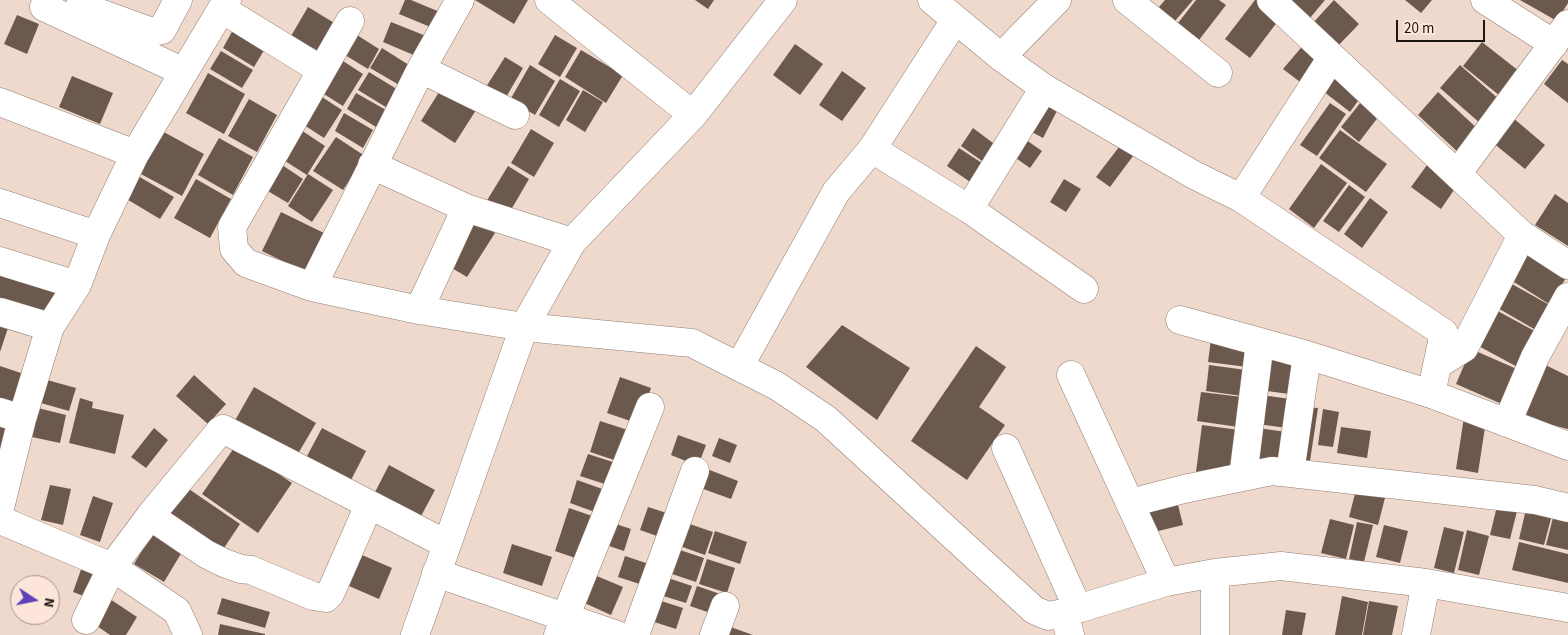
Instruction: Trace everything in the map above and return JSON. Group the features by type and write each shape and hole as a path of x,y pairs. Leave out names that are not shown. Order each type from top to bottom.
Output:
{"street":[{"path":"53,4 152,32 162,30 178,0"},
{"path":"312,287 421,69 460,0"},
{"path":"549,0 693,115"},
{"path":"415,635 524,327 572,242 693,115 783,0"},
{"path":"932,0 1001,57 1044,88 1194,175 1241,198 1444,333 1431,394"},
{"path":"1001,57 1057,0"},
{"path":"1127,0 1218,73"},
{"path":"1271,0 1522,235 1568,265"},
{"path":"1457,174 1563,33 1485,0"},
{"path":"53,4 184,72"},
{"path":"0,508 11,415 50,327 77,285 96,234 135,154 225,4 322,70"},
{"path":"739,367 836,192 872,149 955,20"},
{"path":"350,21 232,227 234,248 246,263 312,287 419,310 524,327 692,343 777,386 826,419 1034,610 1048,616 1071,619 1166,582 1215,573 1281,566 1426,583 1568,608"},
{"path":"1241,198 1332,57"},
{"path":"421,69 515,115"},
{"path":"969,209 1044,88"},
{"path":"0,102 135,154"},
{"path":"872,149 969,209 1084,289"},
{"path":"372,165 466,208 572,242"},
{"path":"0,203 96,234"},
{"path":"419,310 466,208"},
{"path":"1437,365 1464,348 1522,235"},
{"path":"0,261 77,285"},
{"path":"1507,423 1534,357 1568,297"},
{"path":"0,312 50,327"},
{"path":"1180,320 1307,355 1431,394 1568,446"},
{"path":"1244,477 1260,342"},
{"path":"1290,473 1307,355"},
{"path":"1071,375 1166,582"},
{"path":"561,626 650,407"},
{"path":"86,620 112,568 150,516 220,430 223,429 446,544"},
{"path":"1006,448 1071,619"},
{"path":"635,635 695,471"},
{"path":"1130,503 1184,489 1272,471 1535,500 1568,508"},
{"path":"150,516 206,554 224,563 241,569 251,570 312,596 326,598 330,594 368,505"},
{"path":"0,520 112,568 177,611 188,635"},
{"path":"436,573 561,626 617,635"},
{"path":"1215,573 1216,635"},
{"path":"1416,635 1426,583"},
{"path":"714,635 725,606"}],"building":[{"path":"405,0 411,0 447,15 440,31 399,14"},
{"path":"475,0 528,0 514,24"},
{"path":"695,0 714,0 708,9"},
{"path":"1165,0 1193,0 1175,21 1159,7"},
{"path":"1196,0 1219,0 1226,5 1199,40 1178,23"},
{"path":"1255,0 1259,0 1281,17 1250,58 1225,39"},
{"path":"1290,0 1325,0 1310,18"},
{"path":"1334,0 1359,24 1336,48 1311,25"},
{"path":"1405,0 1432,0 1421,13"},
{"path":"1520,0 1568,0 1568,3 1557,21"},
{"path":"308,7 336,24 320,52 291,36"},
{"path":"17,15 39,24 27,54 4,44"},
{"path":"391,22 431,38 423,59 383,42"},
{"path":"234,28 266,47 254,67 223,48"},
{"path":"357,35 379,49 368,69 345,55"},
{"path":"555,35 577,48 560,77 538,64"},
{"path":"1306,42 1326,58 1304,85 1283,69"},
{"path":"1482,42 1524,75 1505,100 1463,66"},
{"path":"795,44 823,64 800,95 773,75"},
{"path":"382,48 412,67 401,86 370,68"},
{"path":"581,50 623,75 606,103 565,77"},
{"path":"221,51 253,70 242,88 210,69"},
{"path":"505,57 523,68 505,99 486,87"},
{"path":"340,59 363,74 343,106 319,91"},
{"path":"1562,60 1568,64 1568,103 1544,84"},
{"path":"530,65 555,81 535,115 510,100"},
{"path":"1460,65 1501,101 1481,124 1440,88"},
{"path":"842,71 866,88 842,121 819,105"},
{"path":"1332,71 1363,94 1350,112 1319,88"},
{"path":"369,72 400,91 389,109 358,90"},
{"path":"208,73 245,94 224,134 186,113"},
{"path":"72,76 113,93 100,124 59,107"},
{"path":"560,79 580,91 559,127 539,115"},
{"path":"444,84 478,107 455,143 421,121"},
{"path":"583,90 603,102 585,132 566,120"},
{"path":"1438,92 1481,132 1461,155 1418,115"},
{"path":"356,93 386,110 376,127 347,109"},
{"path":"322,97 342,110 324,138 304,125"},
{"path":"1044,97 1060,105 1043,138 1028,130"},
{"path":"249,99 277,115 257,152 228,136"},
{"path":"1361,102 1379,116 1359,142 1341,127"},
{"path":"1330,103 1346,114 1317,156 1300,145"},
{"path":"344,113 373,130 363,148 335,131"},
{"path":"1512,117 1545,145 1525,169 1492,142"},
{"path":"973,128 1001,149 989,166 961,146"},
{"path":"531,129 554,143 534,177 511,163"},
{"path":"301,130 325,146 307,175 282,159"},
{"path":"1340,130 1387,164 1366,192 1319,158"},
{"path":"162,131 204,154 182,196 139,173"},
{"path":"336,137 365,156 343,190 313,171"},
{"path":"1022,137 1042,151 1030,168 1010,154"},
{"path":"219,138 253,157 233,195 198,175"},
{"path":"1122,143 1136,152 1110,187 1096,177"},
{"path":"959,148 988,167 976,186 947,166"},
{"path":"1321,164 1347,183 1314,228 1289,209"},
{"path":"282,165 303,179 288,203 266,190"},
{"path":"1427,165 1456,187 1441,209 1411,187"},
{"path":"508,166 529,179 508,215 486,202"},
{"path":"308,174 333,190 312,222 288,206"},
{"path":"138,176 174,197 160,219 125,198"},
{"path":"196,179 231,199 210,238 174,218"},
{"path":"1064,179 1081,189 1066,212 1050,202"},
{"path":"1349,185 1365,197 1339,232 1323,221"},
{"path":"1555,194 1568,203 1568,246 1535,225"},
{"path":"1370,198 1388,212 1362,248 1344,234"},
{"path":"281,212 328,235 309,274 262,251"},
{"path":"473,219 495,233 467,277 445,264"},
{"path":"1526,246 1568,275 1549,304 1506,277"},
{"path":"0,270 59,289 51,314 0,298"},
{"path":"1510,283 1555,308 1541,333 1496,307"},
{"path":"1492,308 1542,335 1523,370 1473,343"},
{"path":"0,325 8,328 0,352"},
{"path":"842,325 910,368 877,420 806,367"},
{"path":"1211,339 1251,345 1247,367 1208,362"},
{"path":"976,346 1006,367 979,407 1005,425 967,480 911,441"},
{"path":"1471,349 1526,373 1511,408 1456,384"},
{"path":"1264,359 1301,364 1297,395 1259,390"},
{"path":"1535,360 1568,376 1568,429 1519,417"},
{"path":"1209,365 1246,370 1242,396 1206,391"},
{"path":"0,366 24,374 14,404 0,400"},
{"path":"194,375 226,404 208,424 176,396"},
{"path":"620,377 651,388 639,424 607,413"},
{"path":"47,380 76,388 69,411 41,403"},
{"path":"254,387 316,423 295,459 233,424"},
{"path":"1201,392 1242,397 1238,427 1197,421"},
{"path":"1261,395 1298,400 1295,429 1257,424"},
{"path":"80,398 93,402 92,408 124,415 115,454 69,443"},
{"path":"1304,407 1318,408 1310,461 1297,458"},
{"path":"38,408 66,415 60,443 32,437"},
{"path":"1323,409 1339,412 1333,447 1318,445"},
{"path":"1464,417 1486,421 1478,473 1456,469"},
{"path":"600,421 634,432 623,463 590,452"},
{"path":"0,422 13,426 0,460"},
{"path":"1202,425 1239,430 1232,477 1196,472"},
{"path":"1341,427 1371,431 1367,458 1337,453"},
{"path":"154,428 168,440 146,468 131,457"},
{"path":"322,428 366,451 350,482 306,458"},
{"path":"1258,428 1293,433 1288,468 1254,463"},
{"path":"678,435 706,445 698,466 671,455"},
{"path":"719,438 737,445 730,463 712,456"},
{"path":"236,445 292,483 258,533 202,494"},
{"path":"588,454 619,464 611,486 580,476"},
{"path":"389,465 435,490 420,518 374,494"},
{"path":"702,467 738,481 731,499 695,486"},
{"path":"577,480 611,492 603,515 570,503"},
{"path":"50,485 71,489 63,525 41,520"},
{"path":"183,485 240,524 220,554 163,516"},
{"path":"1357,486 1386,494 1378,525 1349,517"},
{"path":"93,496 113,503 100,542 80,535"},
{"path":"1176,497 1183,525 1150,533 1143,505"},
{"path":"1498,502 1518,507 1510,539 1490,535"},
{"path":"1527,505 1553,511 1544,545 1519,539"},
{"path":"648,507 676,516 668,540 640,530"},
{"path":"569,508 601,519 587,562 555,551"},
{"path":"1555,510 1568,513 1568,550 1546,545"},
{"path":"1330,519 1354,525 1346,559 1321,553"},
{"path":"607,521 631,529 624,551 600,543"},
{"path":"684,522 713,532 705,555 677,545"},
{"path":"1357,522 1373,525 1364,562 1349,559"},
{"path":"1384,525 1408,531 1400,563 1376,557"},
{"path":"1444,527 1464,532 1454,573 1434,568"},
{"path":"1467,530 1489,536 1479,575 1458,570"},
{"path":"715,531 747,542 740,564 708,553"},
{"path":"152,534 182,552 164,582 134,564"},
{"path":"1519,542 1568,554 1568,583 1512,570"},
{"path":"512,544 552,557 542,586 503,573"},
{"path":"677,549 704,558 696,582 669,573"},
{"path":"362,555 392,568 379,599 349,586"},
{"path":"625,556 655,566 649,587 618,577"},
{"path":"707,559 735,568 727,593 699,584"},
{"path":"83,564 99,570 89,598 73,592"},
{"path":"592,574 623,587 611,615 580,601"},
{"path":"665,577 692,586 686,603 660,595"},
{"path":"697,586 723,595 716,615 690,606"},
{"path":"1342,596 1368,602 1362,635 1335,635"},
{"path":"222,598 270,612 265,628 217,614"},
{"path":"110,599 137,617 126,635 110,635 94,624"},
{"path":"655,599 683,608 676,629 648,620"},
{"path":"1369,601 1398,606 1392,635 1363,635"},
{"path":"1286,610 1306,613 1302,635 1282,635"},
{"path":"220,624 265,634 265,635 218,635"},
{"path":"725,625 753,635 722,635"}]}
